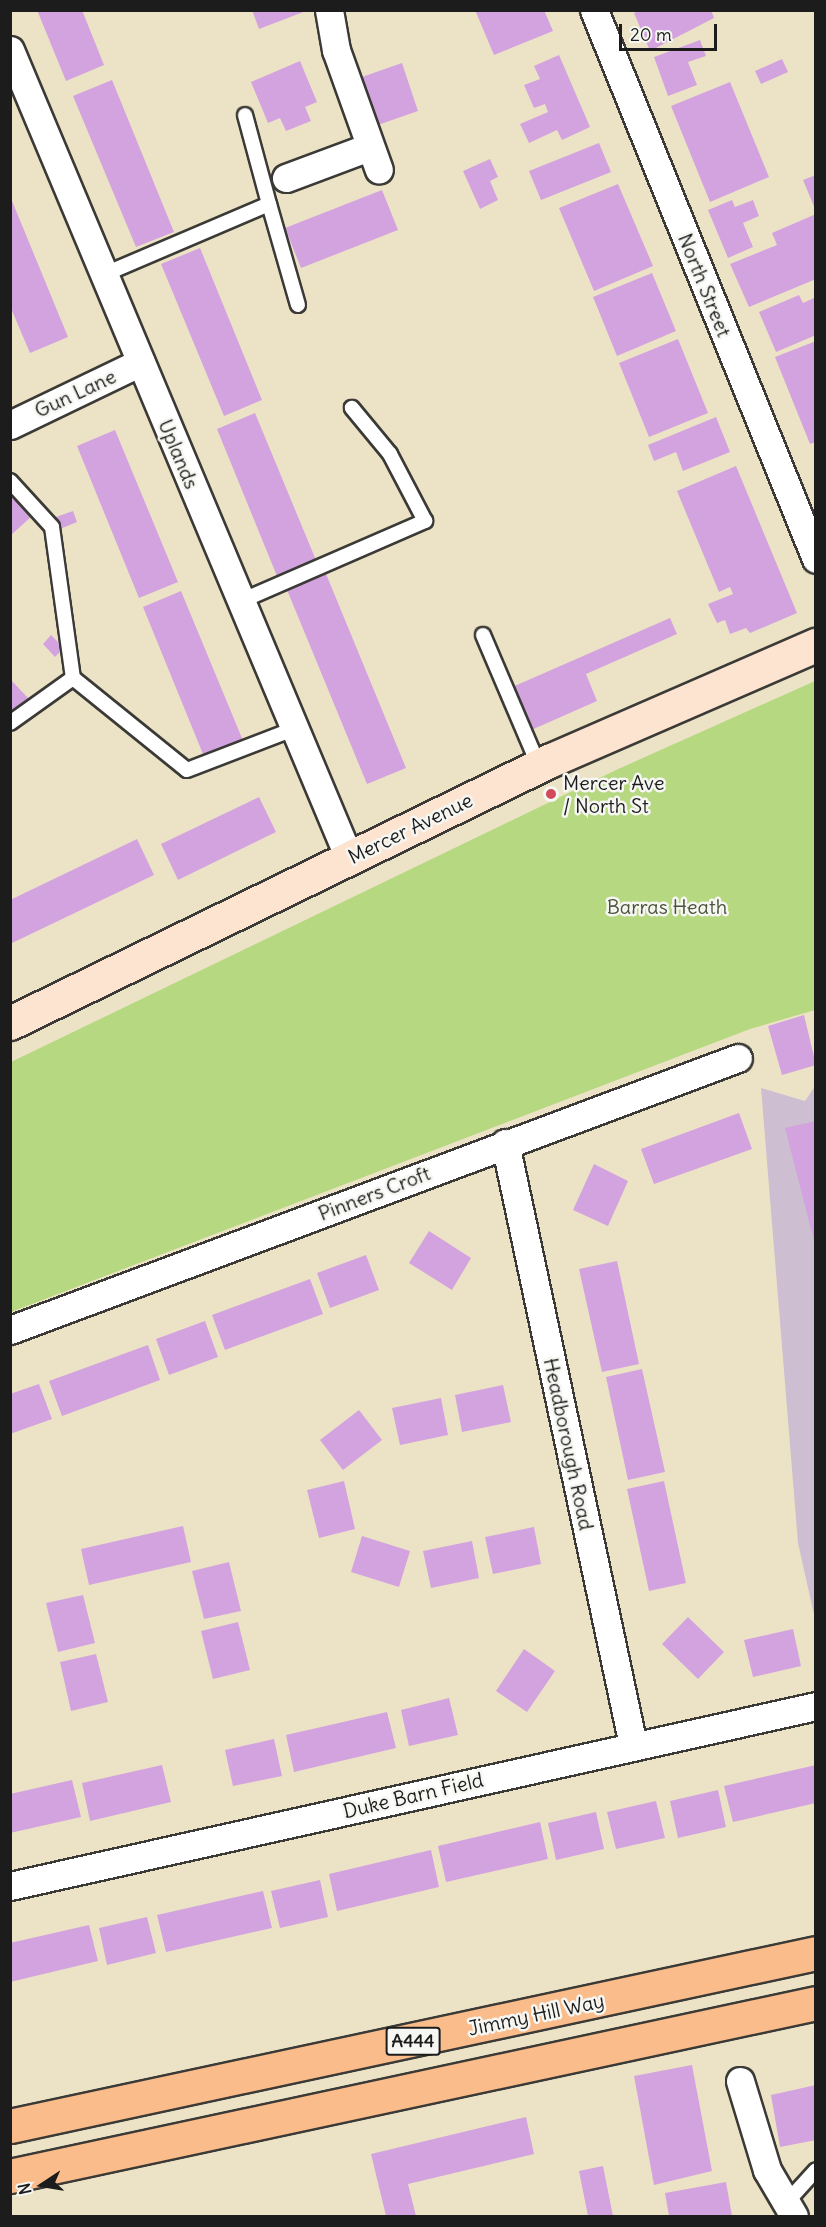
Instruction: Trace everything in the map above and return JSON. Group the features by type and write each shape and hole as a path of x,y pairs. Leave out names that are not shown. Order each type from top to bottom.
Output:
{"highway":[{"name":"Jimmy Hill Way","path":"10,2126 816,1953"},
{"name":"A444","path":"10,2176 816,2003"}],"street":[{"path":"286,178 374,158 336,50 329,10"},
{"name":"North Street","path":"594,10 816,559"},
{"name":"Uplands","path":"10,50 349,858"},
{"name":"Gun Lane","path":"10,425 141,363"},
{"name":"Mercer Avenue","path":"10,1023 538,766 816,645"},
{"name":"Pinners Croft","path":"10,1330 505,1143 738,1058"},
{"name":"Headborough Road","path":"505,1143 633,1745"},
{"name":"Duke Barn Field","path":"10,1886 633,1745 816,1706"},
{"path":"740,2081 755,2140 790,2209"}],"lane":[{"path":"244,115 298,305"},
{"path":"105,274 269,204"},
{"path":"241,601 425,521 390,454 352,408"},
{"path":"10,481 52,527 73,678 187,770 294,729"},
{"path":"483,635 538,766"},
{"path":"10,723 73,678"},
{"path":"790,2209 816,2170"}],"shaded area":[{"path":"815,1086 815,1619 798,1543 761,1088 805,1101"}],"green space":[{"name":"Barras Heath","path":"815,681 815,1010 750,1029 11,1312 11,1062 616,770"}],"building":[{"path":"37,10 82,10 104,65 66,81"},
{"path":"252,10 306,10 306,11 259,29"},
{"path":"475,10 544,10 553,31 494,55"},
{"path":"641,10 711,10 714,18 650,51 634,13"},
{"path":"700,40 706,56 688,62 697,85 668,96 654,57"},
{"path":"559,55 590,127 562,140 557,130 529,143 520,124 548,112 545,104 534,108 524,85 540,79 534,66"},
{"path":"782,59 788,72 761,84 755,71"},
{"path":"300,61 317,102 305,107 311,121 286,131 280,118 268,123 251,82"},
{"path":"402,63 418,111 375,126 359,78"},
{"path":"112,80 174,232 136,247 73,96"},
{"path":"730,82 769,177 710,202 671,106"},
{"path":"599,143 611,172 541,200 529,171"},
{"path":"490,159 498,177 490,181 498,200 480,209 463,171"},
{"path":"816,175 816,209 815,209 803,180"},
{"path":"618,184 653,266 594,291 559,208"},
{"path":"382,190 398,230 301,268 285,228"},
{"path":"10,196 68,337 30,353 10,306"},
{"path":"732,200 735,207 753,200 759,216 743,223 753,247 728,258 708,210"},
{"path":"816,214 816,279 749,307 730,264 777,245 772,233"},
{"path":"200,248 262,400 224,416 161,264"},
{"path":"652,273 676,331 617,356 593,297"},
{"path":"799,295 803,303 816,297 816,335 776,352 759,312"},
{"path":"678,339 708,413 649,437 619,363"},
{"path":"816,341 816,442 810,444 775,357"},
{"path":"255,413 318,565 279,581 217,429"},
{"path":"716,417 730,452 683,471 676,452 654,461 648,445"},
{"path":"115,430 178,582 139,598 77,446"},
{"path":"736,466 797,613 750,633 746,628 730,634 725,620 717,623 708,604 733,594 730,587 719,592 677,491"},
{"path":"10,492 32,516 10,536"},
{"path":"73,511 77,522 60,529 56,517"},
{"path":"324,569 406,768 367,784 285,585"},
{"path":"181,591 244,743 205,759 143,607"},
{"path":"670,618 677,634 586,674 597,701 529,731 510,688"},
{"path":"51,635 64,648 55,657 43,644"},
{"path":"10,679 29,699 13,713 10,710"},
{"path":"259,797 276,832 178,880 161,844"},
{"path":"137,839 154,875 10,944 10,900"},
{"path":"804,1015 816,1065 782,1075 768,1026"},
{"path":"739,1113 752,1149 654,1184 641,1149"},
{"path":"816,1121 816,1245 815,1245 785,1128"},
{"path":"594,1164 628,1181 608,1226 573,1210"},
{"path":"429,1231 471,1258 452,1290 409,1263"},
{"path":"366,1255 379,1290 330,1308 317,1273"},
{"path":"617,1261 639,1364 602,1372 579,1269"},
{"path":"310,1279 323,1314 225,1350 212,1315"},
{"path":"205,1321 218,1357 169,1375 156,1339"},
{"path":"148,1345 160,1380 62,1416 49,1381"},
{"path":"642,1369 665,1472 628,1480 606,1377"},
{"path":"39,1384 52,1419 10,1434 10,1394"},
{"path":"503,1385 511,1422 462,1432 455,1395"},
{"path":"441,1398 448,1435 400,1445 392,1408"},
{"path":"359,1410 382,1440 343,1470 320,1440"},
{"path":"344,1481 355,1529 319,1538 307,1490"},
{"path":"664,1481 686,1583 649,1591 627,1489"},
{"path":"183,1526 191,1562 89,1585 81,1549"},
{"path":"534,1527 541,1564 493,1574 485,1537"},
{"path":"362,1536 410,1551 399,1587 351,1572"},
{"path":"472,1541 479,1578 431,1588 423,1551"},
{"path":"229,1562 241,1611 204,1619 192,1571"},
{"path":"83,1595 95,1643 58,1652 46,1603"},
{"path":"688,1617 724,1652 698,1679 662,1644"},
{"path":"238,1622 250,1670 213,1679 201,1631"},
{"path":"793,1629 801,1666 753,1677 744,1640"},
{"path":"524,1649 555,1671 527,1712 496,1691"},
{"path":"96,1654 108,1702 71,1711 60,1662"},
{"path":"449,1698 458,1735 409,1746 401,1710"},
{"path":"387,1712 396,1748 294,1772 286,1735"},
{"path":"274,1739 282,1776 233,1786 225,1750"},
{"path":"162,1765 171,1802 90,1821 82,1783"},
{"path":"816,1765 816,1803 733,1822 724,1786"},
{"path":"72,1780 81,1817 10,1833 10,1794"},
{"path":"718,1790 726,1827 678,1838 670,1801"},
{"path":"656,1801 665,1838 616,1849 607,1812"},
{"path":"596,1812 604,1849 556,1860 548,1823"},
{"path":"540,1822 548,1859 446,1882 438,1846"},
{"path":"431,1850 439,1887 337,1911 329,1874"},
{"path":"320,1880 328,1917 280,1928 271,1891"},
{"path":"263,1891 272,1928 166,1952 157,1915"},
{"path":"147,1917 156,1953 107,1965 99,1928"},
{"path":"89,1925 98,1961 10,1982 10,1943"},
{"path":"692,2065 712,2171 654,2185 634,2076"},
{"path":"816,2085 816,2140 780,2147 771,2095"},
{"path":"526,2117 534,2154 408,2184 416,2216 386,2216 371,2154"},
{"path":"603,2166 613,2216 588,2216 579,2171"},
{"path":"726,2182 732,2216 669,2216 665,2193"}],"place":[{"name":"Mercer Ave / North St","path":"551,794"}]}
